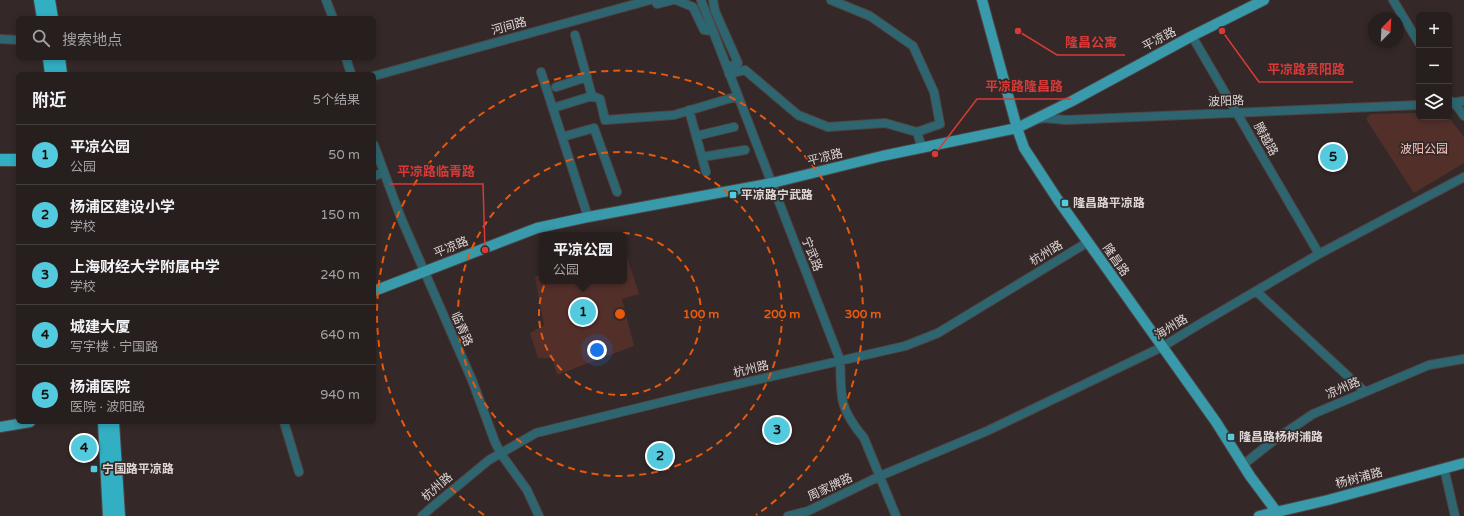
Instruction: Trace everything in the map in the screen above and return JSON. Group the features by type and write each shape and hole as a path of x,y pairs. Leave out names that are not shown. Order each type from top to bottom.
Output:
{"highway":[{"path":"40,0 43,16"},
{"path":"49,0 52,16"},
{"path":"49,60 51,72"},
{"path":"59,60 61,72"},
{"path":"0,160 16,160"},
{"path":"104,424 109,516"},
{"path":"113,424 119,516"}],"main road":[{"path":"37,0 40,16"},
{"path":"52,0 55,16"},
{"name":"隆昌路","path":"982,0 1017,128 1024,148 1058,200 1216,422 1244,464 1250,476 1276,512"},
{"name":"平凉路","path":"376,290 537,228 588,217 772,183 882,156 1017,128 1264,0"},
{"path":"46,60 48,72"},
{"path":"62,60 64,72"},
{"path":"0,427 18,424"},
{"path":"100,424 105,516"},
{"path":"118,424 124,516"},
{"name":"杨树浦路","path":"1259,516 1328,500 1464,463"}],"street":[{"path":"326,0 332,16"},
{"name":"河间路","path":"376,75 650,0"},
{"path":"655,0 657,4 675,0 693,7 704,30 713,31"},
{"name":"宁武路","path":"701,0 840,360 842,397 844,406 857,430 864,438 896,516"},
{"path":"713,0 715,11 738,63 728,70"},
{"path":"728,70 745,70 798,115 828,127 885,123 917,132 940,124 934,92 914,46 870,16 831,0"},
{"path":"1393,0 1416,39"},
{"path":"575,35 592,96"},
{"name":"腾越路","path":"1192,36 1319,254"},
{"path":"0,39 16,40"},
{"path":"347,60 350,72"},
{"path":"541,72 588,217"},
{"path":"556,87 587,77"},
{"path":"553,108 592,96 600,100 605,120 674,114 738,96"},
{"path":"1452,102 1464,101"},
{"path":"1452,104 1464,116"},
{"name":"波阳路","path":"1035,119 1045,118 1066,120 1416,105"},
{"path":"689,110 706,172"},
{"path":"696,136 734,127"},
{"path":"562,137 594,128 618,192"},
{"path":"917,132 922,148"},
{"name":"临青路","path":"376,150 401,218 472,380 501,454 527,490 539,516"},
{"path":"702,157 745,150"},
{"path":"0,156 16,154"},
{"path":"376,175 384,172"},
{"name":"海州路","path":"880,476 999,426 1162,347 1319,254 1464,177"},
{"name":"杭州路","path":"422,516 489,460 536,433 695,394 905,346 938,333 1088,242"},
{"path":"1256,291 1365,392"},
{"name":"凉州路","path":"1244,464 1306,418 1429,365 1464,359"},
{"path":"285,424 299,472"},
{"path":"1444,468 1455,516"},
{"name":"周家牌路","path":"788,516 808,511 880,476"}],"green space":[{"name":"波阳公园","path":"1416,113 1416,120 1451,120 1464,137 1464,163 1414,193 1366,119 1370,114"},
{"path":"627,257 639,294 622,299 634,346 557,375 552,358 538,358 530,333 544,325 535,277 539,276 539,284 627,284"}],"place":[{"name":"隆昌公寓","path":"1018,31"},
{"name":"平凉路贵阳路","path":"1222,31"},
{"name":"平凉路隆昌路","path":"935,154"},
{"name":"杨浦医院","path":"1333,157"},
{"name":"平凉路宁武路","path":"733,195"},
{"name":"隆昌路平凉路","path":"1065,203"},
{"name":"平凉路临青路","path":"485,250"},
{"name":"平凉公园","path":"583,312"},
{"name":"上海财经大学附属中学","path":"777,430"},
{"name":"隆昌路杨树浦路","path":"1231,437"},
{"name":"城建大厦","path":"84,448"},
{"name":"杨浦区建设小学","path":"660,456"},
{"name":"宁国路平凉路","path":"94,469"}]}
